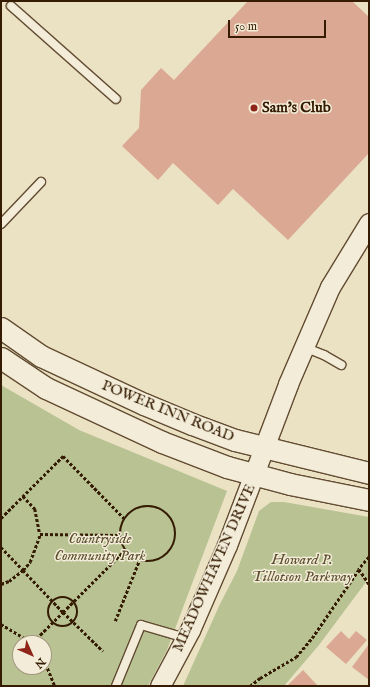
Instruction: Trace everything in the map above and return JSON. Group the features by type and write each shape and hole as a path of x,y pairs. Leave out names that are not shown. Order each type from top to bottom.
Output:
{"main road":[{"name":"POWER INN ROAD","path":"1,328 41,356 144,404 235,440 369,473"},
{"name":"POWER INN ROAD","path":"1,358 46,388 162,442 254,476 369,500"}],"street":[{"name":"MEADOWHAVEN DRIVE","path":"160,686 186,638 226,545 304,347 330,286 369,223"}],"lane":[{"path":"11,6 116,100"},
{"path":"1,224 41,182"},
{"path":"304,347 324,355 341,365"},
{"path":"116,686 140,625 186,638"}],"path":[{"path":"1,518 63,456 124,518"},
{"path":"1,584 9,581 23,570 30,562 40,534 35,508 23,496"},
{"path":"146,506 156,507 168,515 175,527 176,537 173,546 167,554 150,562 139,561 125,550 120,535 124,518 138,508 146,506"},
{"path":"40,534 120,535"},
{"path":"1,547 102,651"},
{"path":"41,635 125,550"},
{"path":"250,686 260,678 296,656 312,638 359,569 369,557"},
{"path":"115,621 139,561"},
{"path":"359,569 369,584"},
{"path":"64,597 74,602 78,614 74,623 65,627 52,623 48,612 53,601 64,597"},
{"path":"1,624 20,635"},
{"path":"50,675 55,686"}],"green space":[{"name":"Countryside Community Park","path":"1,385 79,430 227,491 167,650 148,686 1,686"},
{"name":"Howard P. Tillotson Parkway","path":"271,502 284,502 369,517 369,578 319,645 284,686 183,686 220,604 237,571 259,511"}],"building":[{"name":"Sam's Club","path":"248,1 352,1 369,17 369,153 288,240 233,189 218,205 173,163 158,180 122,146 139,128 141,90 161,68 174,80"},
{"path":"341,631 349,639 356,631 367,640 346,664 326,647"},
{"path":"369,644 369,680 352,667"},
{"path":"303,670 318,686 287,686"}],"place":[{"name":"Sam's Club","path":"254,108"}]}
